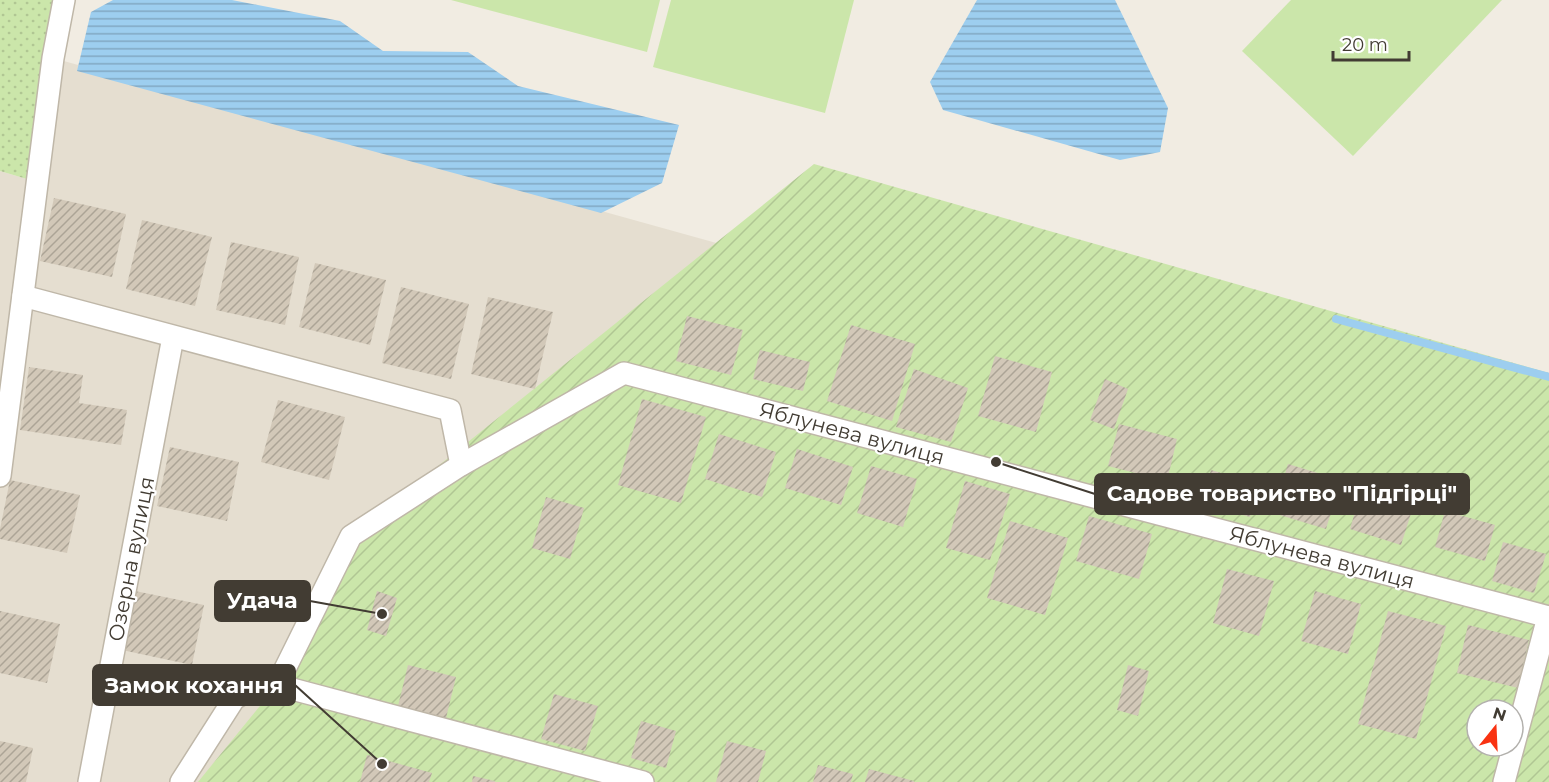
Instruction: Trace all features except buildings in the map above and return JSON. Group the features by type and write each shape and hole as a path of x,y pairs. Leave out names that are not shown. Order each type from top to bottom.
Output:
{"street":[{"path":"0,476 53,58 64,0"},
{"path":"23,296 450,410 460,465"},
{"name":"Озерна вулиця","path":"89,782 174,337"},
{"name":"Яблунева вулиця","path":"277,685 351,536 460,465 624,373 1548,617"},
{"path":"1504,782 1548,617"},
{"path":"182,782 234,699 251,689 277,685 644,782"}],"shaded area":[{"path":"53,58 720,244 1336,319 1510,698 1465,698 1465,758 1525,758 1525,730 1549,782 0,782 0,171 37,182"}],"green space":[{"path":"0,0 69,0 37,182 0,171"},
{"path":"451,0 660,0 647,52"},
{"path":"671,0 854,0 825,113 653,67"},
{"path":"1291,0 1502,0 1353,156 1242,51"},
{"path":"814,164 1549,373 1549,782 198,782 277,685 351,536"}],"water":[{"path":"113,0 232,0 340,21 383,51 468,52 518,86 679,125 662,183 601,213 77,71 91,12"},
{"path":"977,0 1115,0 1168,108 1160,152 1120,160 943,110 930,82"}],"waterway":[{"path":"1336,319 1549,377"}],"place":[{"name":"Садове товариство \"Підгірці\"","path":"996,462"},
{"name":"Удача","path":"382,614"},
{"name":"Замок кохання","path":"382,764"}]}
